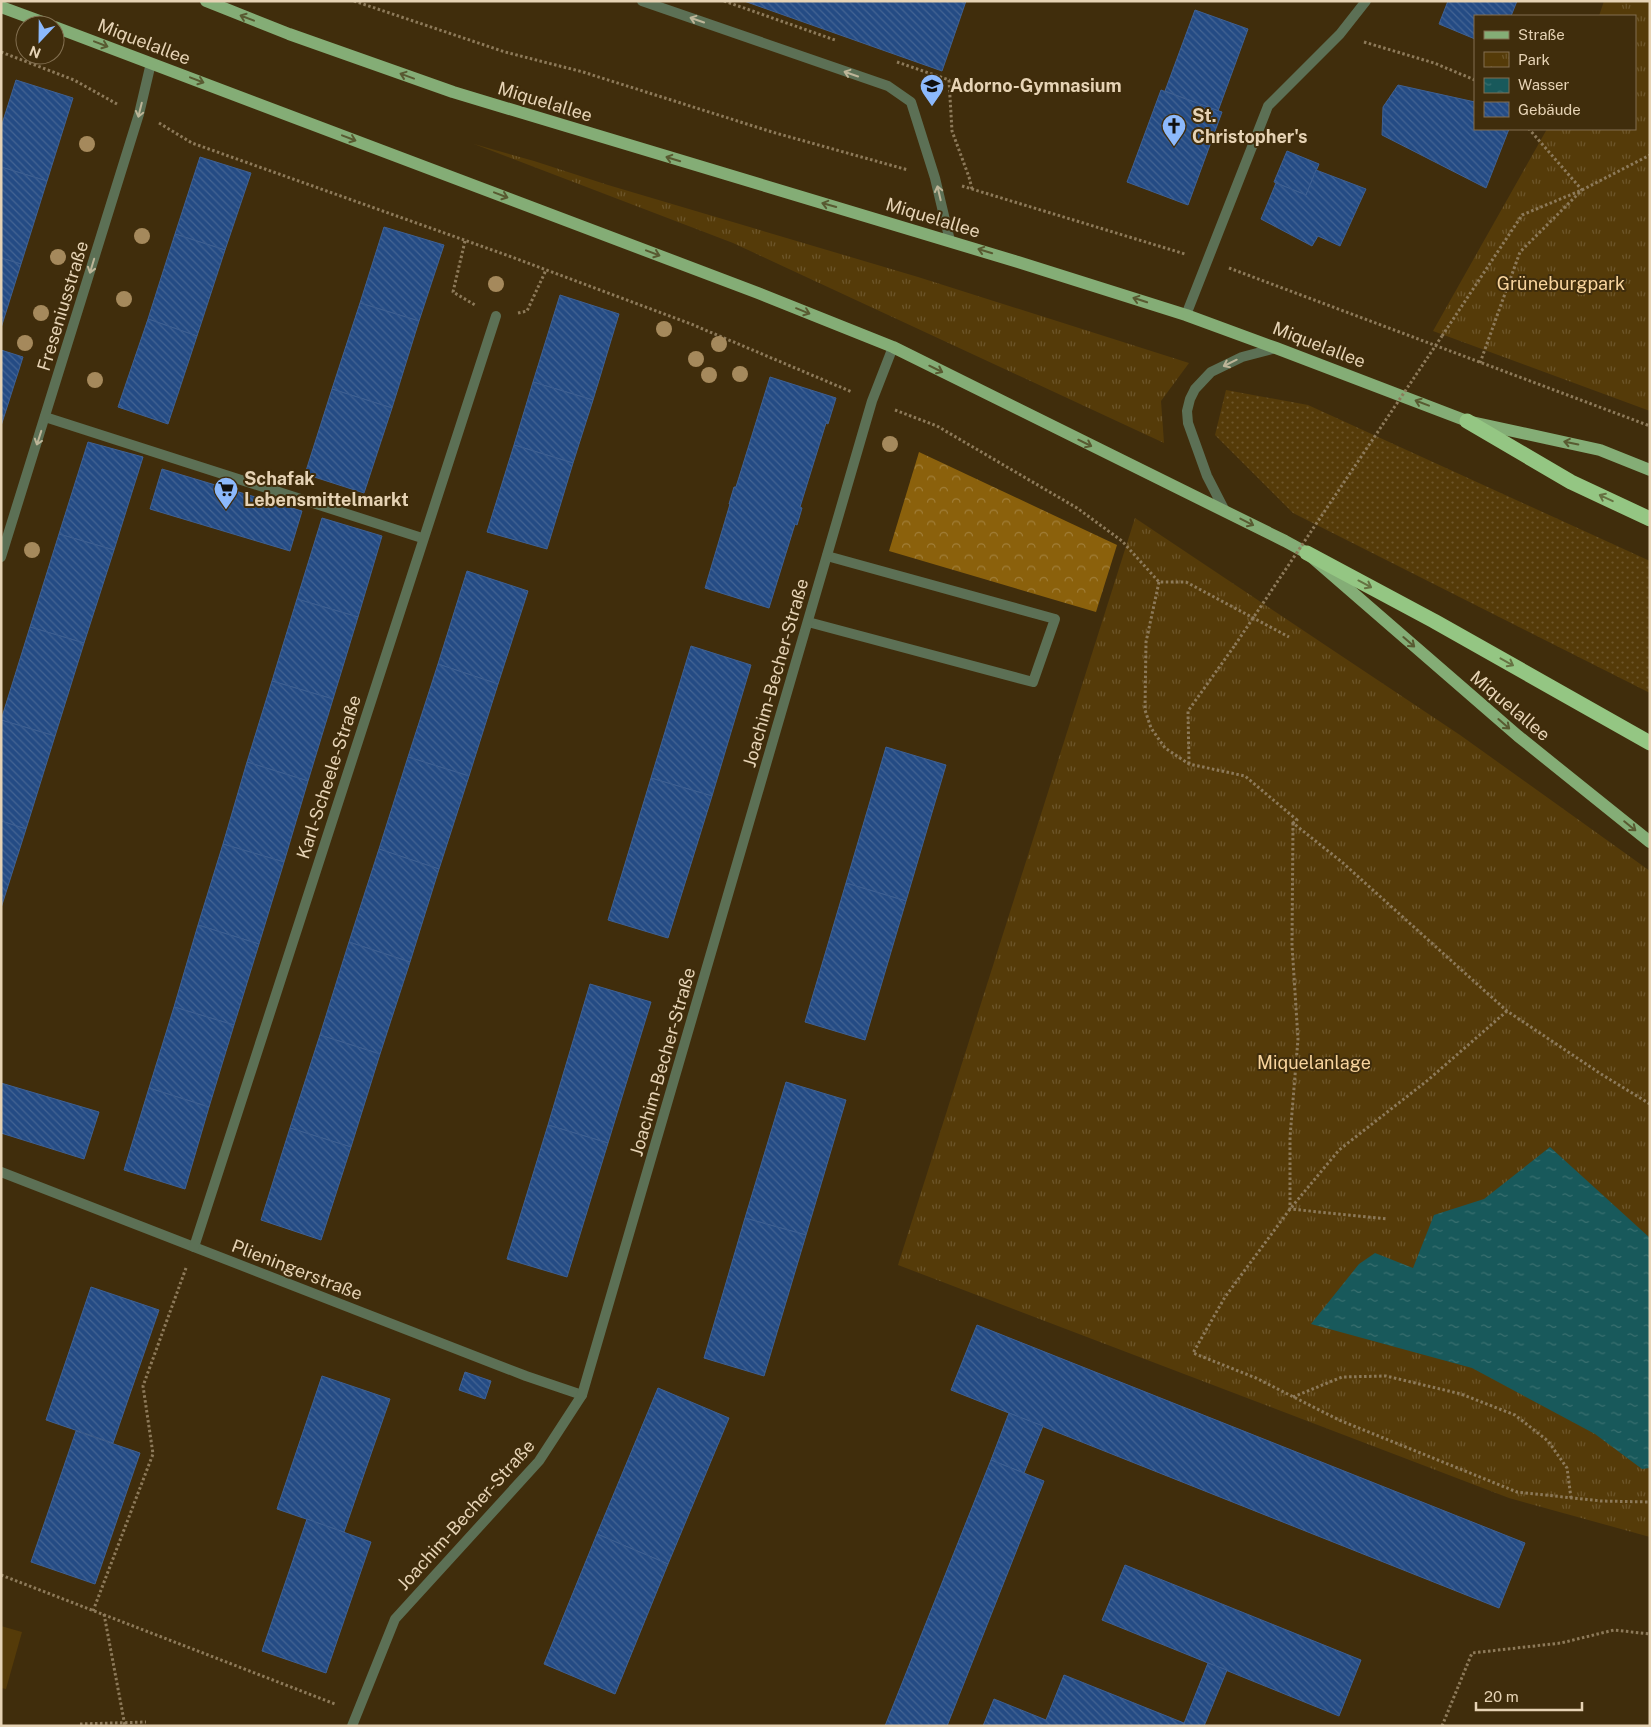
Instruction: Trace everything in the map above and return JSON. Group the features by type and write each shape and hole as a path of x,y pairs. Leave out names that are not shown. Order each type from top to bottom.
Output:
{"highway":[{"path":"1467,421 1571,482 1650,519"},
{"path":"1306,553 1434,621 1650,743"}],"main road":[{"name":"Miquelallee","path":"206,1 289,34 453,92 950,241 1186,315 1467,421 1600,450 1650,470"},
{"path":"1,6 24,15"},
{"name":"Miquelallee","path":"65,31 758,293 892,347 1225,511 1306,553 1518,736 1650,842"}],"street":[{"path":"642,1 888,86 911,102 936,178 950,241"},
{"path":"1186,315 1268,106 1340,34 1366,1"},
{"name":"Freseniusstraße","path":"1,557 139,114 151,63"},
{"name":"Karl-Scheele-Straße","path":"194,1247 347,778 422,538 496,316"},
{"name":"Joachim-Becher-Straße","path":"352,1726 395,1619 539,1461 582,1394 872,401 892,347"},
{"path":"1225,511 1207,476 1188,423 1187,411 1190,399 1195,388 1212,372 1242,357 1276,348"},
{"path":"46,417 422,538"},
{"path":"808,622 1033,682 1055,619 827,556"},
{"name":"Plieningerstraße","path":"1,1172 517,1372 582,1394"}],"path":[{"path":"354,1 505,52 583,72 772,132 936,178 1166,249 1208,260 1650,426"},
{"path":"1340,34 1434,63 1474,80"},
{"path":"1,52 74,80 118,105"},
{"path":"949,80 952,131 972,189"},
{"path":"163,125 192,143 691,324 850,392"},
{"path":"1529,130 1582,190"},
{"path":"1189,764 1188,711 1235,645 1522,215 1582,190 1650,155"},
{"path":"1480,363 1520,252 1582,190"},
{"path":"466,241 453,292 496,316 526,311 546,270"},
{"path":"872,401 937,426 1077,508 1122,541 1159,582 1186,582 1289,636"},
{"path":"1159,582 1146,642 1145,710 1151,728 1165,748 1189,764 1245,776 1297,820 1293,823 1292,945 1298,1039 1290,1137 1290,1209"},
{"path":"1293,823 1343,863 1507,1011 1650,1104"},
{"path":"1507,1011 1428,1080 1339,1150 1290,1209 1225,1297 1193,1353 1256,1378 1339,1420 1517,1492 1601,1501 1650,1502"},
{"path":"1290,1209 1388,1219"},
{"path":"93,1611 153,1454 143,1386 194,1247"},
{"path":"1292,1397 1342,1377 1386,1376 1461,1394 1515,1415 1548,1441 1567,1468 1571,1498"},
{"path":"1,1575 357,1713"},
{"path":"104,1614 125,1725"},
{"path":"1442,1726 1472,1654 1561,1642 1614,1630 1650,1634"},
{"path":"80,1724 125,1725 146,1722"}],"green space":[{"name":"Grüneburgpark","path":"1604,1 1650,1 1650,411 1433,331 1546,130 1636,130 1636,15 1599,15"},
{"path":"474,144 918,277 1189,363 1161,401 1164,443 733,243"},
{"path":"1226,390 1308,405 1650,561 1650,693 1293,513 1215,435"},
{"path":"919,452 1117,545 1096,612 889,551"},
{"name":"Miquelanlage","path":"1135,518 1460,735 1650,871 1650,1537 1509,1498 898,1265"},
{"path":"1,1626 22,1632 6,1689 1,1688"}],"water":[{"path":"1550,1147 1650,1238 1650,1468 1642,1469 1595,1434 1472,1368 1311,1324 1359,1264 1375,1253 1413,1268 1434,1215 1484,1199"}],"building":[{"path":"744,1 966,1 942,71"},
{"path":"1448,1 1517,1 1511,15 1474,15 1474,39 1439,24"},
{"path":"1195,10 1248,29 1218,111 1165,91"},
{"path":"16,80 73,98 47,181 1,167 1,127"},
{"path":"1398,85 1474,102 1474,130 1509,130 1486,188 1382,135 1383,107"},
{"name":"St. Christopher's","path":"1161,90 1222,112 1188,205 1127,182"},
{"path":"1287,151 1319,164 1306,195 1274,182"},
{"path":"200,157 251,173 225,250 175,234"},
{"path":"1,167 47,181 21,264 1,258"},
{"path":"1316,170 1366,189 1340,246 1318,236 1312,246 1261,219 1276,183 1306,195"},
{"path":"384,227 444,245 419,321 360,303"},
{"path":"175,234 225,250 197,336 148,319"},
{"path":"1,258 21,264 1,328"},
{"path":"560,295 619,314 593,400 533,382"},
{"path":"360,303 419,321 392,408 332,389"},
{"path":"148,319 197,336 168,424 118,407"},
{"path":"1,350 23,357 1,426"},
{"path":"770,377 836,398 828,424 826,423 800,507 802,508 797,525 795,524 769,608 705,588 734,487 736,487"},
{"path":"533,382 593,400 573,463 514,445"},
{"path":"332,389 392,408 364,493 305,474"},
{"path":"88,442 143,457 114,550 59,534"},
{"path":"514,445 573,463 547,549 487,532"},
{"name":"Schafak Lebensmittelmarkt","path":"162,469 302,511 290,551 150,509"},
{"path":"322,518 382,536 358,617 297,599"},
{"path":"59,534 114,550 84,643 30,627"},
{"path":"467,571 528,591 498,684 438,664"},
{"path":"297,599 358,617 333,699 272,681"},
{"path":"30,627 84,643 55,736 1,720"},
{"path":"691,646 751,665 712,796 651,778"},
{"path":"438,664 498,684 469,776 408,757"},
{"path":"272,681 333,699 308,781 247,762"},
{"path":"1,720 55,736 26,829 1,821"},
{"path":"886,747 946,765 906,901 846,883"},
{"path":"408,757 469,776 439,869 379,849"},
{"path":"247,762 308,781 284,862 223,844"},
{"path":"651,778 712,796 668,938 608,920"},
{"path":"1,821 26,829 1,908"},
{"path":"223,844 284,862 259,944 198,925"},
{"path":"379,849 439,869 410,962 349,942"},
{"path":"846,883 906,901 865,1040 805,1022"},
{"path":"198,925 259,944 234,1025 174,1007"},
{"path":"349,942 410,962 380,1054 320,1035"},
{"path":"590,984 651,1002 608,1143 548,1125"},
{"path":"174,1007 234,1025 209,1107 149,1088"},
{"path":"320,1035 380,1054 351,1147 290,1128"},
{"path":"786,1082 846,1100 806,1235 745,1218"},
{"path":"1,1083 99,1112 84,1159 1,1133"},
{"path":"149,1088 209,1107 185,1189 124,1170"},
{"path":"548,1125 608,1143 567,1277 507,1259"},
{"path":"290,1128 351,1147 321,1240 261,1220"},
{"path":"745,1218 806,1235 764,1376 704,1358"},
{"path":"91,1287 159,1310 113,1443 46,1420"},
{"path":"977,1325 1525,1543 1499,1608 951,1390"},
{"path":"465,1372 491,1381 485,1399 459,1390"},
{"path":"322,1376 390,1399 344,1532 277,1509"},
{"path":"658,1388 729,1418 668,1564 597,1534"},
{"path":"1009,1413 1043,1426 1024,1473 991,1460"},
{"path":"76,1431 140,1453 95,1584 31,1562"},
{"path":"991,1460 1044,1481 947,1726 885,1726"},
{"path":"307,1519 371,1542 326,1673 262,1651"},
{"path":"597,1534 668,1564 615,1694 544,1664"},
{"path":"1125,1565 1361,1660 1339,1716 1102,1620"},
{"path":"1208,1663 1227,1670 1204,1726 1183,1726"},
{"path":"1064,1675 1184,1723 1183,1726 983,1726 994,1699 1046,1720"}],"place":[{"name":"Adorno-Gymnasium","path":"932,107"},
{"name":"St. Christopher's","path":"1174,147"},
{"name":"Schafak Lebensmittelmarkt","path":"226,510"}]}
